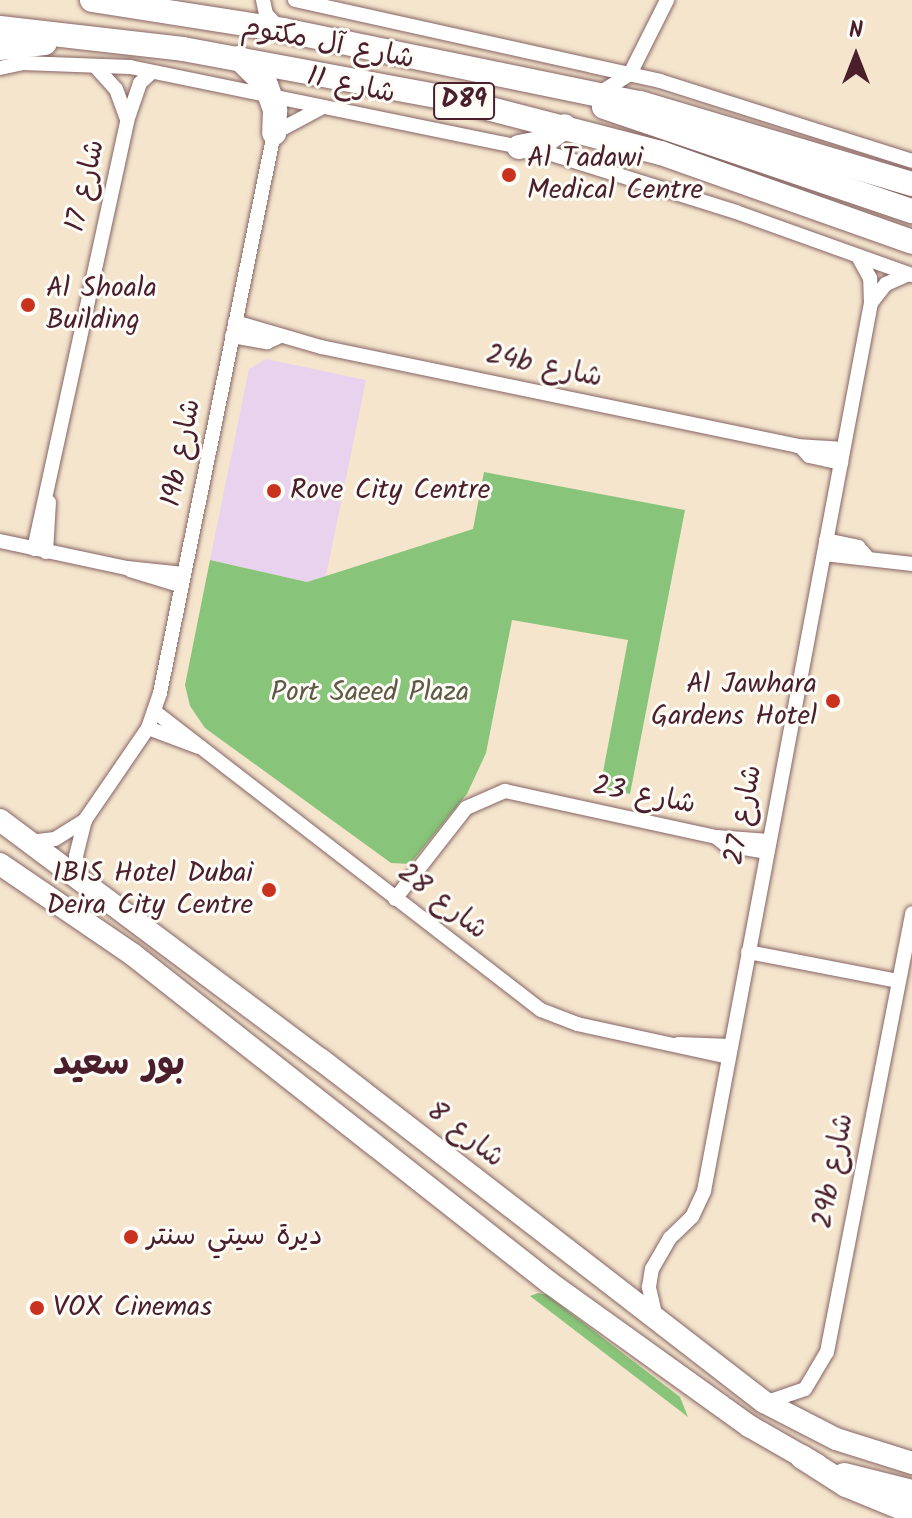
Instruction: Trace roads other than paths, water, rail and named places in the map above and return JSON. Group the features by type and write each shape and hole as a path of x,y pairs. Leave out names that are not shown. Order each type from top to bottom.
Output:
{"main road":[{"name":"شارع آل مكتوم","path":"92,0 149,6 283,30 586,96 657,107 912,184"},
{"name":"شارع آل مكتوم","path":"0,28 239,58 565,126 724,174 912,242"},
{"path":"0,48 72,36"},
{"path":"239,58 259,74 271,97 274,133"},
{"path":"586,96 629,118 912,211"},
{"path":"519,147 544,142 565,126"},
{"path":"811,1462 846,1485 912,1512"}],"street":[{"path":"263,0 266,14 283,30"},
{"path":"295,0 630,74 912,161"},
{"path":"586,96 611,89 630,74 667,0"},
{"name":"شارع 11","path":"0,68 23,63 152,72 519,147 594,165 910,275"},
{"name":"شارع 17","path":"95,66 116,89 127,121"},
{"name":"شارع 17","path":"40,550 127,121 140,83 152,72"},
{"path":"630,74 657,107"},
{"path":"274,133 324,107"},
{"name":"19b شارع","path":"80,879 76,856 85,820 148,728 154,711 274,133"},
{"name":"شارع 27","path":"657,1322 651,1305 652,1269 699,1205 730,1052 871,303 870,278 858,256"},
{"path":"871,303 886,284 910,275"},
{"name":"24b شارع","path":"234,329 269,330 278,337 842,456"},
{"path":"0,541 183,580"},
{"path":"825,547 858,547 866,556 912,564"},
{"name":"شارع 28","path":"154,711 541,1010 577,1024 730,1052"},
{"name":"شارع 28","path":"148,728 199,747"},
{"name":"شارع 23","path":"399,902 479,809 506,799 561,805 716,837 726,845 768,847"},
{"name":"شارع 8","path":"0,820 764,1402 874,1453 912,1463"},
{"name":"19b شارع","path":"29,842 55,839 85,820"},
{"path":"0,864 132,954 497,1242 723,1408 811,1462 912,1503"},
{"name":"29b شارع","path":"764,1402 786,1400 805,1389 827,1352 912,913"},
{"path":"132,954 152,951 219,999 269,1022"},
{"path":"748,952 898,981"},
{"path":"497,1242 506,1236 528,1237 647,1327 675,1336"},
{"path":"874,1453 912,1450"},
{"path":"811,1462 912,1491"}],"place":[{"name":"Al Tadawi Medical Centre","path":"509,175"},
{"name":"Al Shoala Building","path":"28,305"},
{"name":"Rove City Centre","path":"274,491"},
{"name":"Al Jawhara Gardens Hotel","path":"833,701"},
{"name":"IBIS Hotel Dubai Deira City Centre","path":"269,890"},
{"name":"ديرة سيتي سنتر","path":"131,1237"},
{"name":"VOX Cinemas","path":"37,1308"}],"district":[{"name":"بور سعيد","path":"119,1065"}],"park label":[{"name":"Port Saeed Plaza","path":"370,693"}]}
